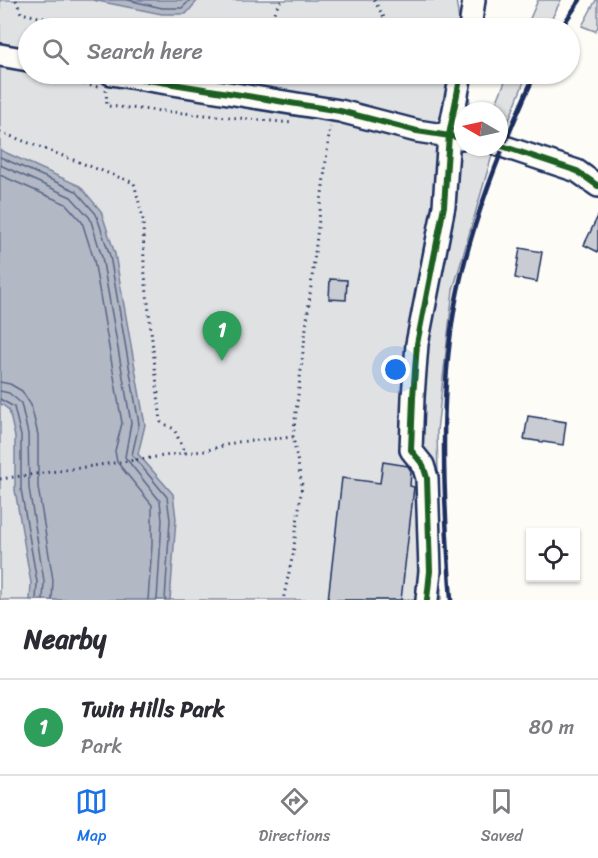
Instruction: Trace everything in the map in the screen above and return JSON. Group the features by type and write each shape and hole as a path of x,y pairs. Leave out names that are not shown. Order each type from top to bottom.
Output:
{"street":[{"path":"471,18 474,0"},
{"path":"0,55 18,58"},
{"path":"173,84 340,111 454,137"},
{"path":"459,102 460,84"},
{"path":"427,600 430,571 427,478 423,465 411,450 412,397 423,304 454,148"},
{"path":"508,148 577,171 598,186"}],"path":[{"path":"16,0 21,14 40,18"},
{"path":"271,18 281,0"},
{"path":"374,0 384,18"},
{"path":"81,84 106,89 107,106 295,123"},
{"path":"283,600 293,554 302,485 293,436 331,127 319,126"},
{"path":"0,132 134,183 143,218 144,266 161,422 174,429 185,453"},
{"path":"0,479 204,451 237,442 293,436"}],"shaded area":[{"path":"0,0 456,0 459,18 18,18 18,84 467,84 470,102 454,102 454,156 492,156 453,290 437,431 441,600 0,600"},
{"path":"538,0 561,0 552,18 530,18"},
{"path":"598,0 598,27 595,31 582,26"},
{"path":"504,84 523,84 508,123 508,102 497,102"}],"water":[{"path":"93,0 198,0 186,14 162,14"},
{"path":"0,150 80,186 101,211 115,254 145,425 138,454 173,494 176,519 170,600 30,600 31,583 15,490 15,437 9,410 0,403"}],"building":[{"path":"598,216 598,252 584,245"},
{"path":"520,248 542,252 537,282 515,278"},
{"path":"330,279 347,280 346,300 329,299"},
{"path":"528,416 566,422 563,445 524,439"},
{"path":"383,462 408,466 411,471 410,486 414,487 401,600 328,600 342,478 380,483"}],"railway":[{"path":"568,18 580,0"},
{"path":"451,600 446,527 444,415 455,305 478,216 510,130 531,84"}],"cycle path":[{"path":"173,84 340,111 417,131 454,137"},
{"path":"427,600 430,571 427,478 423,465 411,450 413,397 417,344 444,206 449,135 459,84"},
{"path":"508,148 577,171 598,186"}],"place":[{"name":"Twin Hills Park","path":"222,361"}]}
